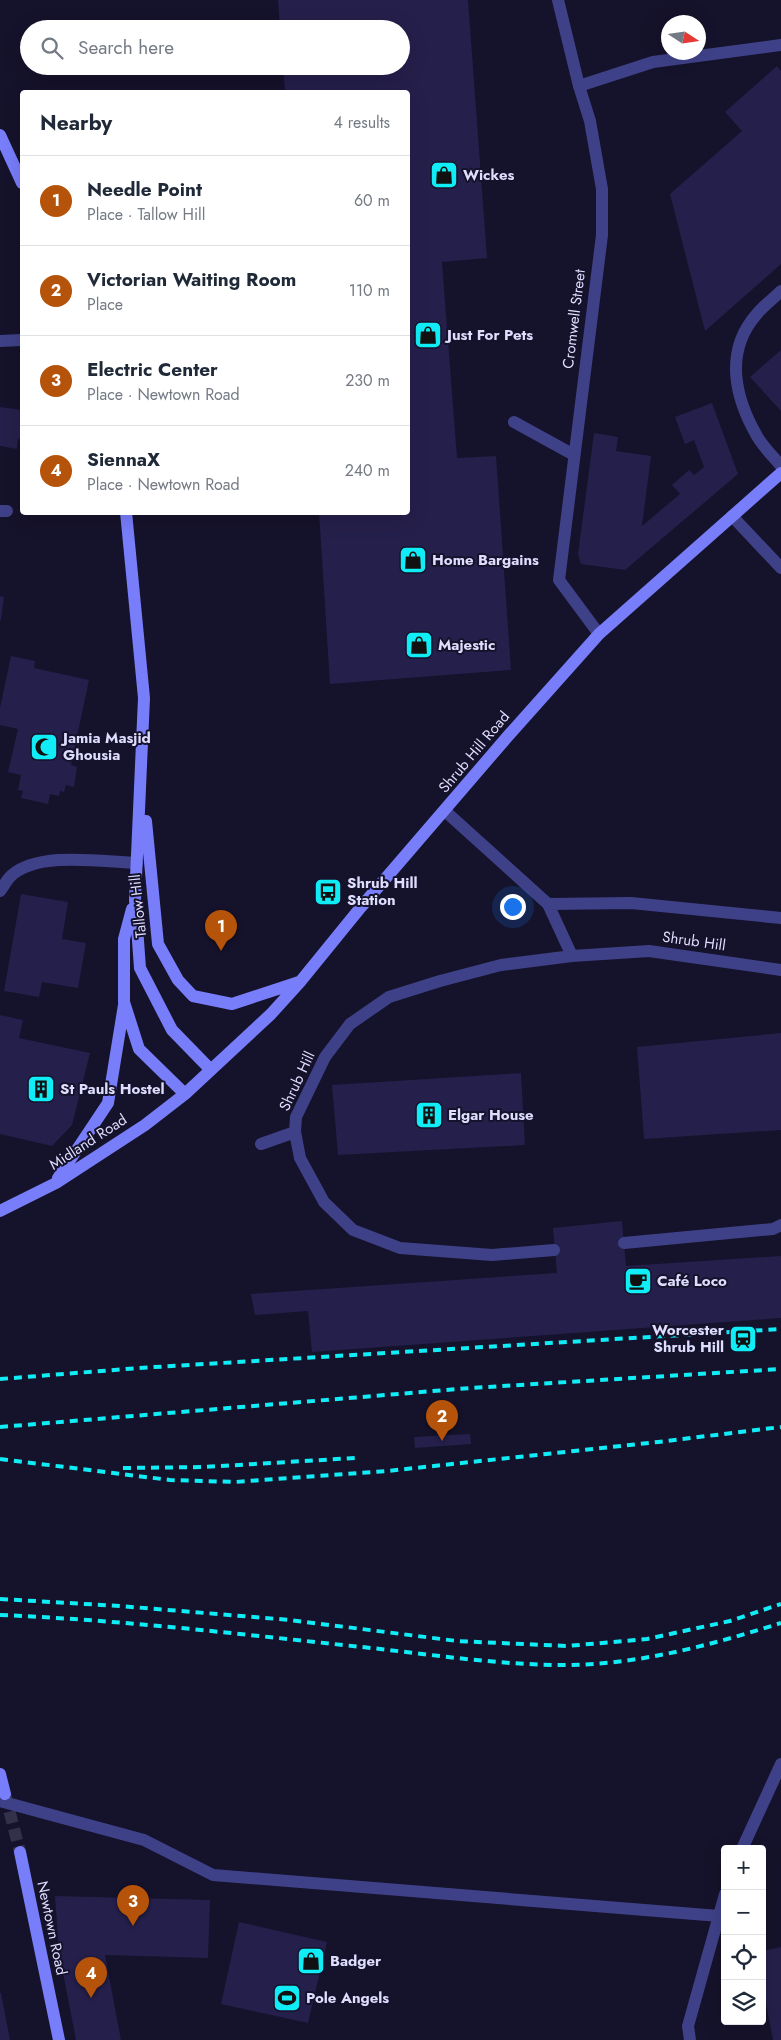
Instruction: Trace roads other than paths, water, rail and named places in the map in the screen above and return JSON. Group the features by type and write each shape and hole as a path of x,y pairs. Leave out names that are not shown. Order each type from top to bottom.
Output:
{"street":[{"name":"Cromwell Street","path":"558,0 579,86 590,121 602,189 602,235 559,580 599,634"},
{"path":"579,86 653,62 781,45"},
{"path":"0,135 20,174"},
{"path":"781,291 755,316 742,338 735,360 740,400 758,437 781,466"},
{"path":"0,341 20,340"},
{"path":"514,422 574,455"},
{"name":"Shrub Hill Road","path":"211,1070 270,1014 300,982 361,907 514,728 599,634 781,473"},
{"name":"Tallow Hill","path":"126,515 144,698 142,781 135,900 140,968 172,1030 211,1070"},
{"path":"732,516 781,568"},
{"name":"Tallow Hill","path":"142,781 158,944 178,980 193,996 232,1004 300,982"},
{"path":"445,811 548,904 572,956"},
{"path":"0,891 12,875 39,862 54,860 137,863"},
{"name":"Tallow Hill","path":"56,1182 108,1103 124,1002 124,940 135,900"},
{"path":"548,904 631,903 781,918"},
{"name":"Shrub Hill","path":"554,1250 492,1255 400,1248 353,1230 324,1202 300,1158 295,1132 296,1117 325,1057 350,1024 389,996 501,966 572,956 649,951 781,970"},
{"name":"Tallow Hill","path":"124,1002 139,1049 185,1094"},
{"name":"Midland Road","path":"0,1210 56,1182 145,1124 185,1094 211,1070"},
{"path":"261,1144 295,1132"},
{"path":"624,1244 773,1229 781,1225"},
{"path":"744,1845 781,1764"},
{"path":"0,1774 2,1797 144,1840 213,1875 719,1916"},
{"name":"Newtown Road","path":"20,1852 59,2040"},
{"path":"690,2040 688,2026 721,1909"}],"tunnel":[{"path":"5,1794 20,1852"}],"railway":[{"path":"0,1379 139,1368 781,1329"},
{"path":"0,1427 470,1388 781,1369"},
{"path":"0,1459 170,1480 235,1482 387,1471 781,1427"},
{"path":"123,1468 204,1467 355,1458"},
{"path":"0,1599 120,1606 290,1620 457,1641 567,1646 647,1639 730,1621 781,1604"},
{"path":"0,1615 139,1624 540,1665 592,1664 647,1658 728,1639 781,1623"}],"place":[{"name":"Wickes","path":"444,175"},
{"name":"Just For Pets","path":"428,335"},
{"name":"Home Bargains","path":"413,560"},
{"name":"Majestic","path":"419,645"},
{"name":"Jamia Masjid Ghousia","path":"44,747"},
{"name":"Shrub Hill Station","path":"328,892"},
{"name":"Needle Point","path":"221,951"},
{"name":"St Pauls Hostel","path":"41,1089"},
{"name":"Elgar House","path":"429,1115"},
{"name":"Café Loco","path":"638,1281"},
{"name":"Worcester Shrub Hill","path":"743,1339"},
{"name":"Victorian Waiting Room","path":"442,1441"},
{"name":"Electric Center","path":"133,1926"},
{"name":"Badger","path":"311,1961"},
{"name":"SiennaX","path":"91,1998"},
{"name":"Pole Angels","path":"287,1998"}]}
